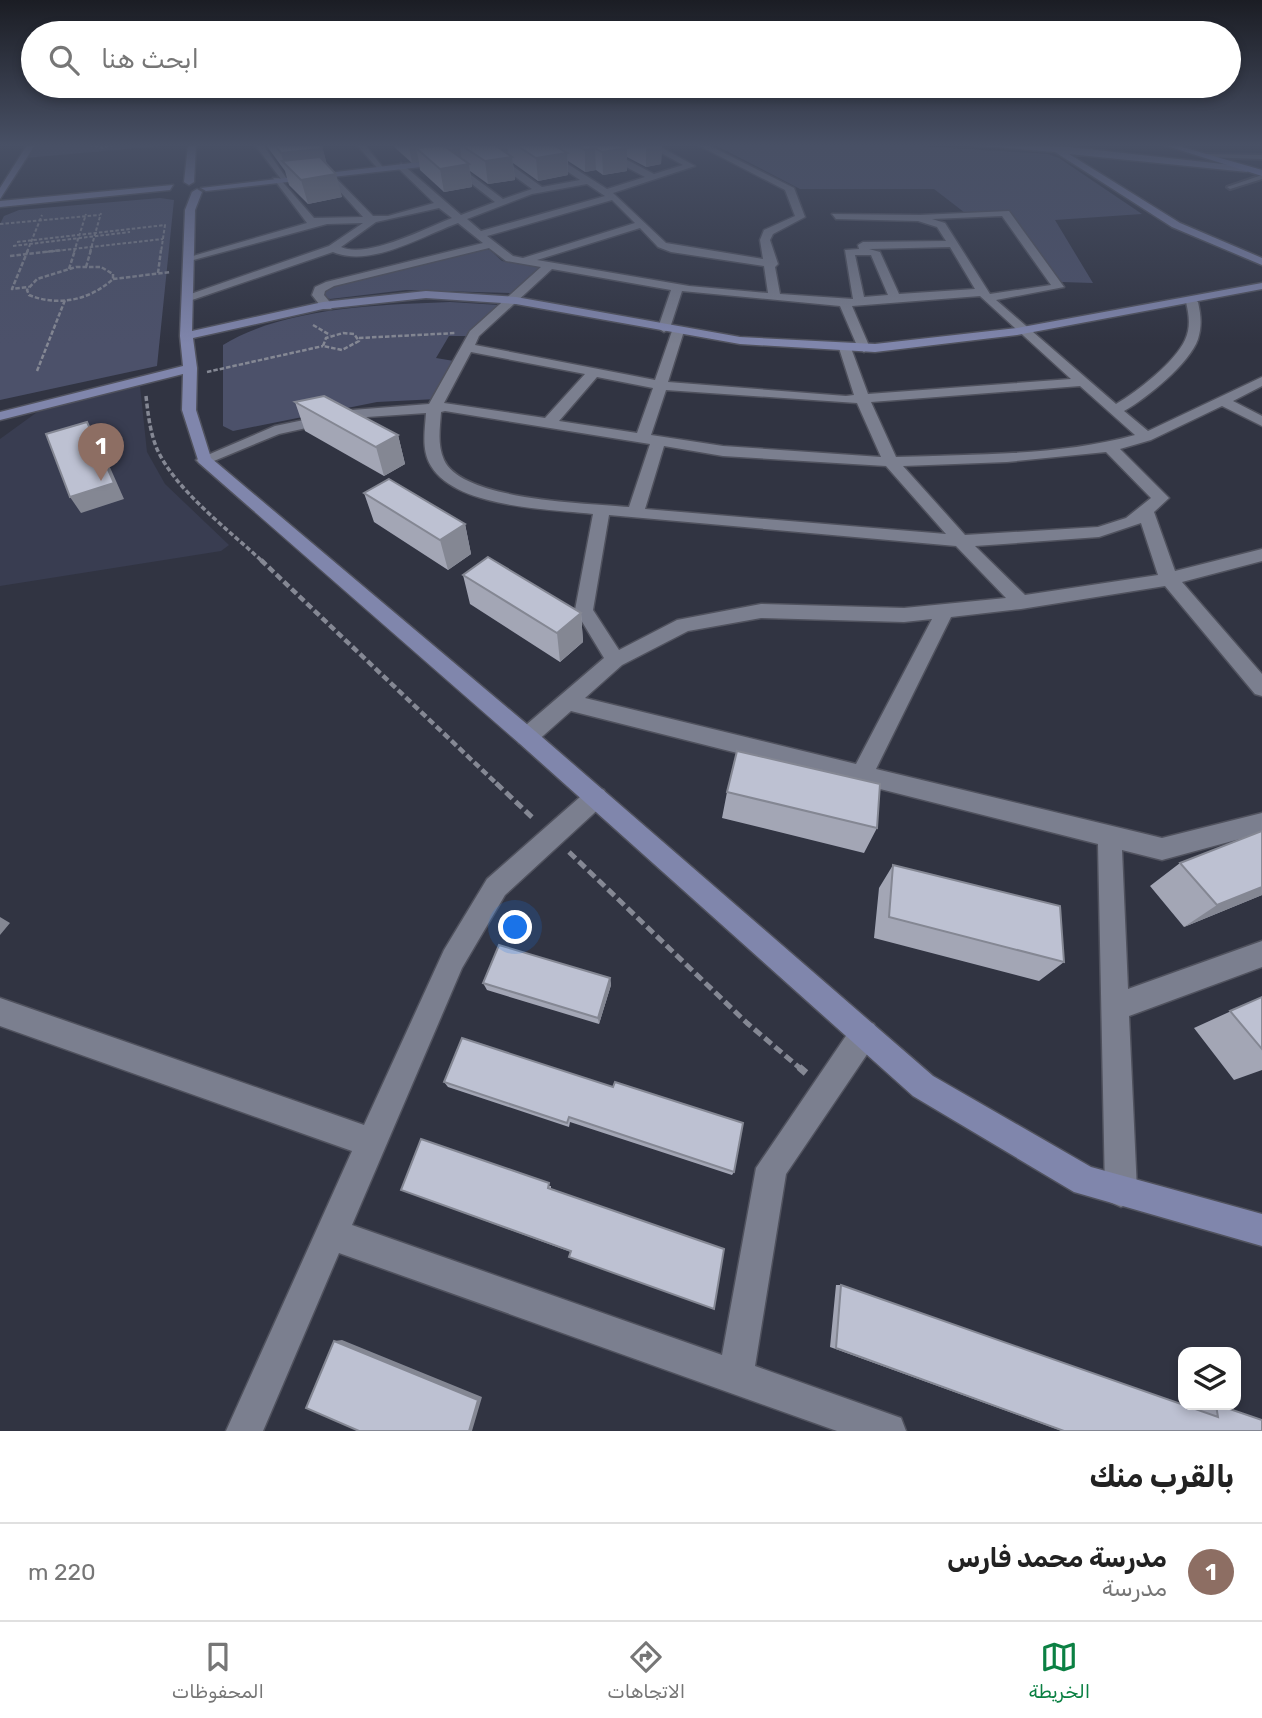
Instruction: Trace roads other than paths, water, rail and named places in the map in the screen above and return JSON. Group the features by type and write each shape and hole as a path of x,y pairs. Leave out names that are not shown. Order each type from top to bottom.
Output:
{"main road":[{"path":"195,212 186,335 190,372 188,410 204,460 596,797 923,1086 1084,1181 1262,1230"},
{"path":"1155,212 1176,225 1262,262"},
{"path":"186,335 327,306 412,295 458,294 516,299 671,330 845,348 893,347 1024,331 1217,298 1262,286"},
{"path":"1217,298 1251,302"},
{"path":"0,416 144,379 190,372"}],"street":[{"path":"304,212 311,221 372,221 409,212"},
{"path":"363,212 372,221"},
{"path":"450,212 510,258 549,267 678,287 845,303 895,298 985,295 1058,287 1005,213 933,214 919,218"},
{"path":"333,248 347,254 371,252 479,212"},
{"path":"480,235 555,212"},
{"path":"629,212 662,245 675,250 772,264"},
{"path":"775,297 772,264 765,240 768,232 800,217 798,212"},
{"path":"836,216 919,218 941,225 985,295 1146,437"},
{"path":"190,265 325,221"},
{"path":"188,297 333,248 372,221"},
{"path":"524,261 642,224"},
{"path":"327,306 318,295 319,289 330,284 491,244"},
{"path":"864,252 863,245 953,244"},
{"path":"859,301 849,252 875,252 895,298"},
{"path":"549,267 471,340 433,408 431,442 438,465 461,483 497,499 961,541 1098,532 1132,522 1161,498 1110,447"},
{"path":"635,513 678,287"},
{"path":"1115,410 1146,393 1191,342 1196,320 1192,302"},
{"path":"845,303 864,348"},
{"path":"471,340 660,386 863,400 1083,382"},
{"path":"845,348 863,400 890,461 1021,603"},
{"path":"549,423 594,372"},
{"path":"204,460 275,430 352,414 433,408 549,423 723,451 890,461 1007,457 1110,447 1146,437 1262,380"},
{"path":"1221,400 1262,422"},
{"path":"602,509 584,610 615,660"},
{"path":"1145,511 1169,579 1262,688"},
{"path":"527,737 615,660 684,625 761,611 904,615 1021,603 1169,579 1262,555"},
{"path":"862,775 945,611"},
{"path":"567,702 1162,849 1262,823"},
{"path":"244,1431 453,959 495,887 596,797"},
{"path":"1110,836 1121,1191"},
{"path":"1116,1007 1262,954"},
{"path":"0,1012 372,1143"},
{"path":"736,1377 771,1168 864,1034"},
{"path":"331,1234 888,1431"}],"place":[{"name":"مدرسة محمد فارس","path":"101,481"}]}
